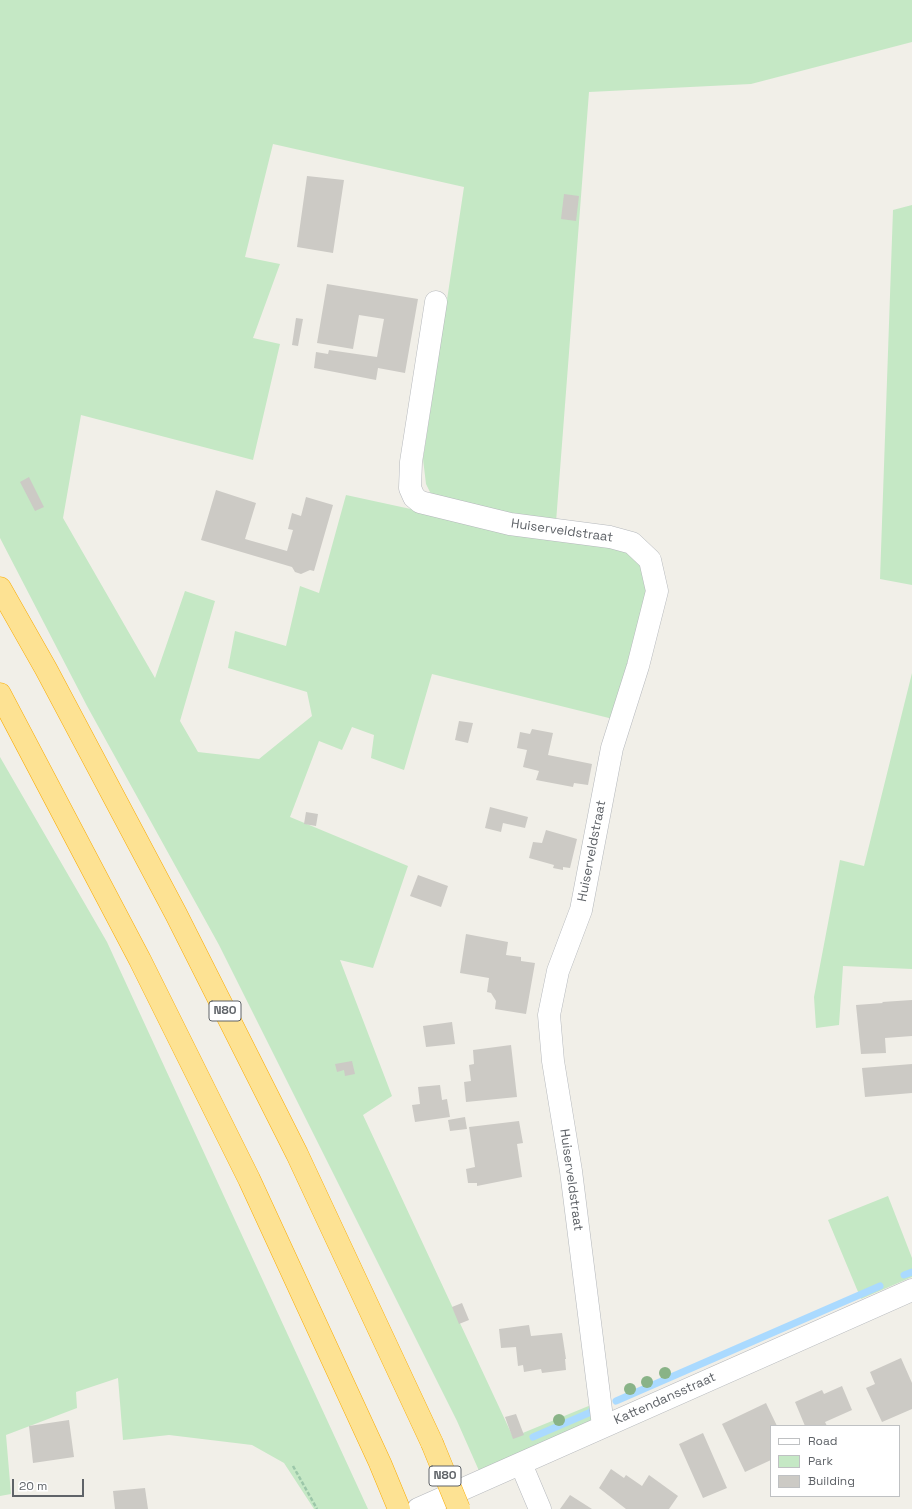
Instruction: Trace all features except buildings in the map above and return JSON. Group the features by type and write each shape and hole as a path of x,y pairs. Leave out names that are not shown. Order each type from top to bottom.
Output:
{"highway":[{"name":"N80","path":"0,588 46,669 180,921 297,1154 432,1443 459,1509"},
{"path":"0,694 140,960 248,1178 380,1463 399,1509"}],"street":[{"name":"Huiserveldstraat","path":"436,302 411,462 410,488 414,497 420,502 510,524 610,536 632,543 650,560 657,592 638,666 612,748 581,910 558,971 549,1015 553,1061 571,1171 603,1426"},
{"name":"Kattendansstraat","path":"418,1509 912,1290"},
{"path":"521,1464 540,1509"}],"path":[{"path":"292,1466 317,1509"}],"green space":[{"path":"0,0 912,0 912,42 751,84 589,92 556,522 433,498 426,484 423,459 464,187 273,144 245,257 280,264 253,338 280,344 253,460 81,415 63,518 155,678 185,591 215,601 180,721 198,752 259,759 312,716 307,692 228,668 235,631 286,646 300,586 319,593 346,495 443,516 610,544 635,556 649,583 613,719 432,674 404,770 371,758 374,735 352,727 342,750 319,741 290,817 408,866 373,968 340,960 392,1096 363,1115 513,1437 591,1405 593,1420 480,1473 457,1421 219,945 87,706 0,538"},
{"path":"912,205 912,585 880,579 893,210"},
{"path":"912,673 912,969 843,966 839,1025 816,1028 814,997 840,860 864,866"},
{"path":"0,757 107,942 368,1509 314,1509 284,1463 252,1445 169,1435 123,1440 118,1378 76,1392 77,1408 6,1435 11,1494 0,1496"},
{"path":"888,1196 912,1258 912,1277 861,1299 828,1220"}],"waterway":[{"path":"904,1275 912,1272"},
{"path":"616,1401 880,1286"},
{"path":"533,1437 591,1412 594,1404"}]}
